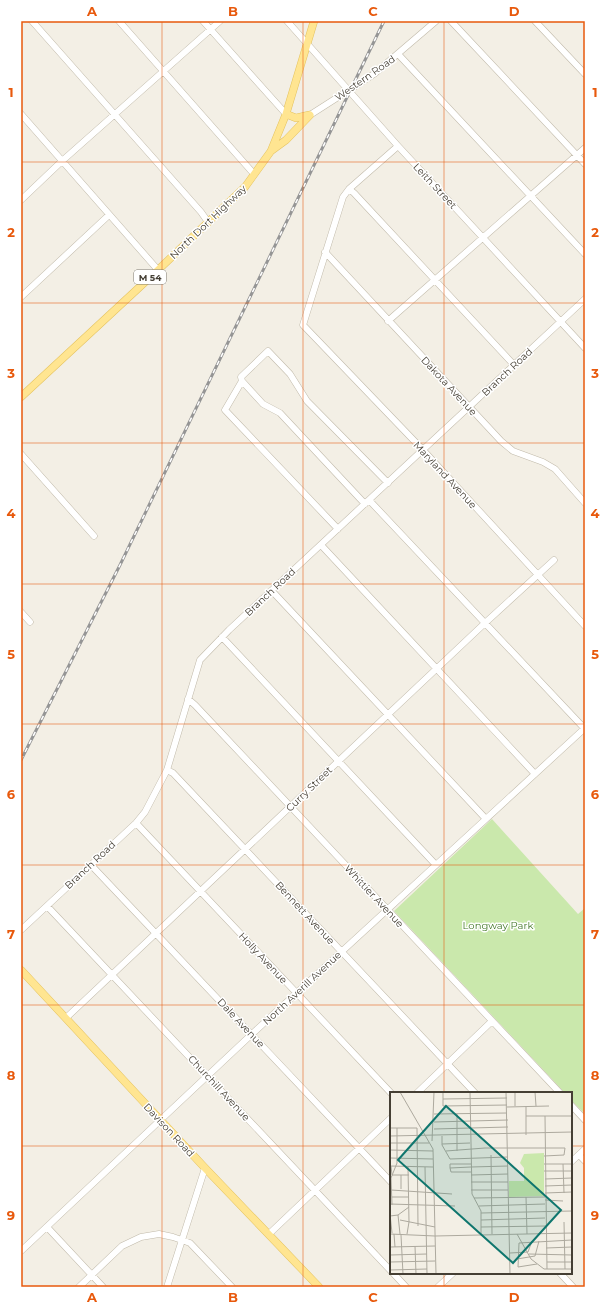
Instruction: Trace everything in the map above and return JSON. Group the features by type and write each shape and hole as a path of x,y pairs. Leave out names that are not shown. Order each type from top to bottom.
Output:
{"main road":[{"name":"North Dort Highway","path":"21,396 158,270 245,187 271,151 286,114 314,21"},
{"path":"286,114 296,118 310,115"},
{"path":"271,151 286,140 310,115"},
{"name":"Davison Road","path":"21,970 205,1168 319,1287"}],"street":[{"path":"32,21 201,212 208,222"},
{"path":"119,21 254,174"},
{"path":"203,21 286,114"},
{"path":"21,200 220,21"},
{"name":"Leith Street","path":"287,21 398,146 585,348"},
{"name":"Western Road","path":"310,115 374,74 436,21"},
{"path":"451,21 585,164"},
{"path":"535,21 585,74"},
{"path":"398,54 585,254"},
{"path":"21,114 158,270"},
{"path":"325,252 343,197 349,189 398,146"},
{"path":"388,321 585,148"},
{"path":"349,189 514,365"},
{"path":"21,297 110,216"},
{"name":"Dakota Avenue","path":"325,252 501,442 513,451 543,462 554,469 585,503"},
{"name":"Maryland Avenue","path":"325,252 303,324 423,450 585,626"},
{"name":"Branch Road","path":"21,930 145,812 167,770 200,660 222,637 320,545 585,299"},
{"path":"338,529 225,410 242,381 241,377 268,351 290,374 307,401 388,483"},
{"path":"242,381 263,404 280,413 585,728"},
{"path":"21,454 94,536"},
{"path":"320,545 535,774"},
{"name":"Curry Street","path":"66,1018 485,623 554,560"},
{"path":"272,591 486,819"},
{"path":"21,612 30,622"},
{"path":"222,637 340,760 436,865"},
{"name":"Whittier Avenue","path":"188,699 559,1092"},
{"name":"North Averill Avenue","path":"21,1251 252,1034 585,728"},
{"name":"Bennett Avenue","path":"167,770 173,773 474,1092"},
{"name":"Holly Avenue","path":"136,822 390,1092"},
{"name":"Dale Avenue","path":"91,864 390,1181"},
{"name":"Churchill Avenue","path":"47,906 390,1270"},
{"path":"418,1092 492,1021"},
{"path":"572,1106 585,1120"},
{"path":"269,1234 390,1119"},
{"path":"572,1161 585,1149"},
{"path":"579,1155 585,1161"},
{"path":"167,1287 205,1168"},
{"path":"47,1227 103,1287"},
{"path":"79,1287 122,1246 141,1237 159,1234 182,1239 190,1243 232,1287"},
{"name":"Churchill Avenue","path":"394,1274 406,1287"},
{"path":"438,1287 452,1274"},
{"path":"561,1274 573,1287"}],"green space":[{"name":"Longway Park","path":"492,819 578,914 585,908 585,1114 572,1101 572,1092 564,1092 394,911"}],"railway":[{"path":"21,760 120,565 384,21"}]}
